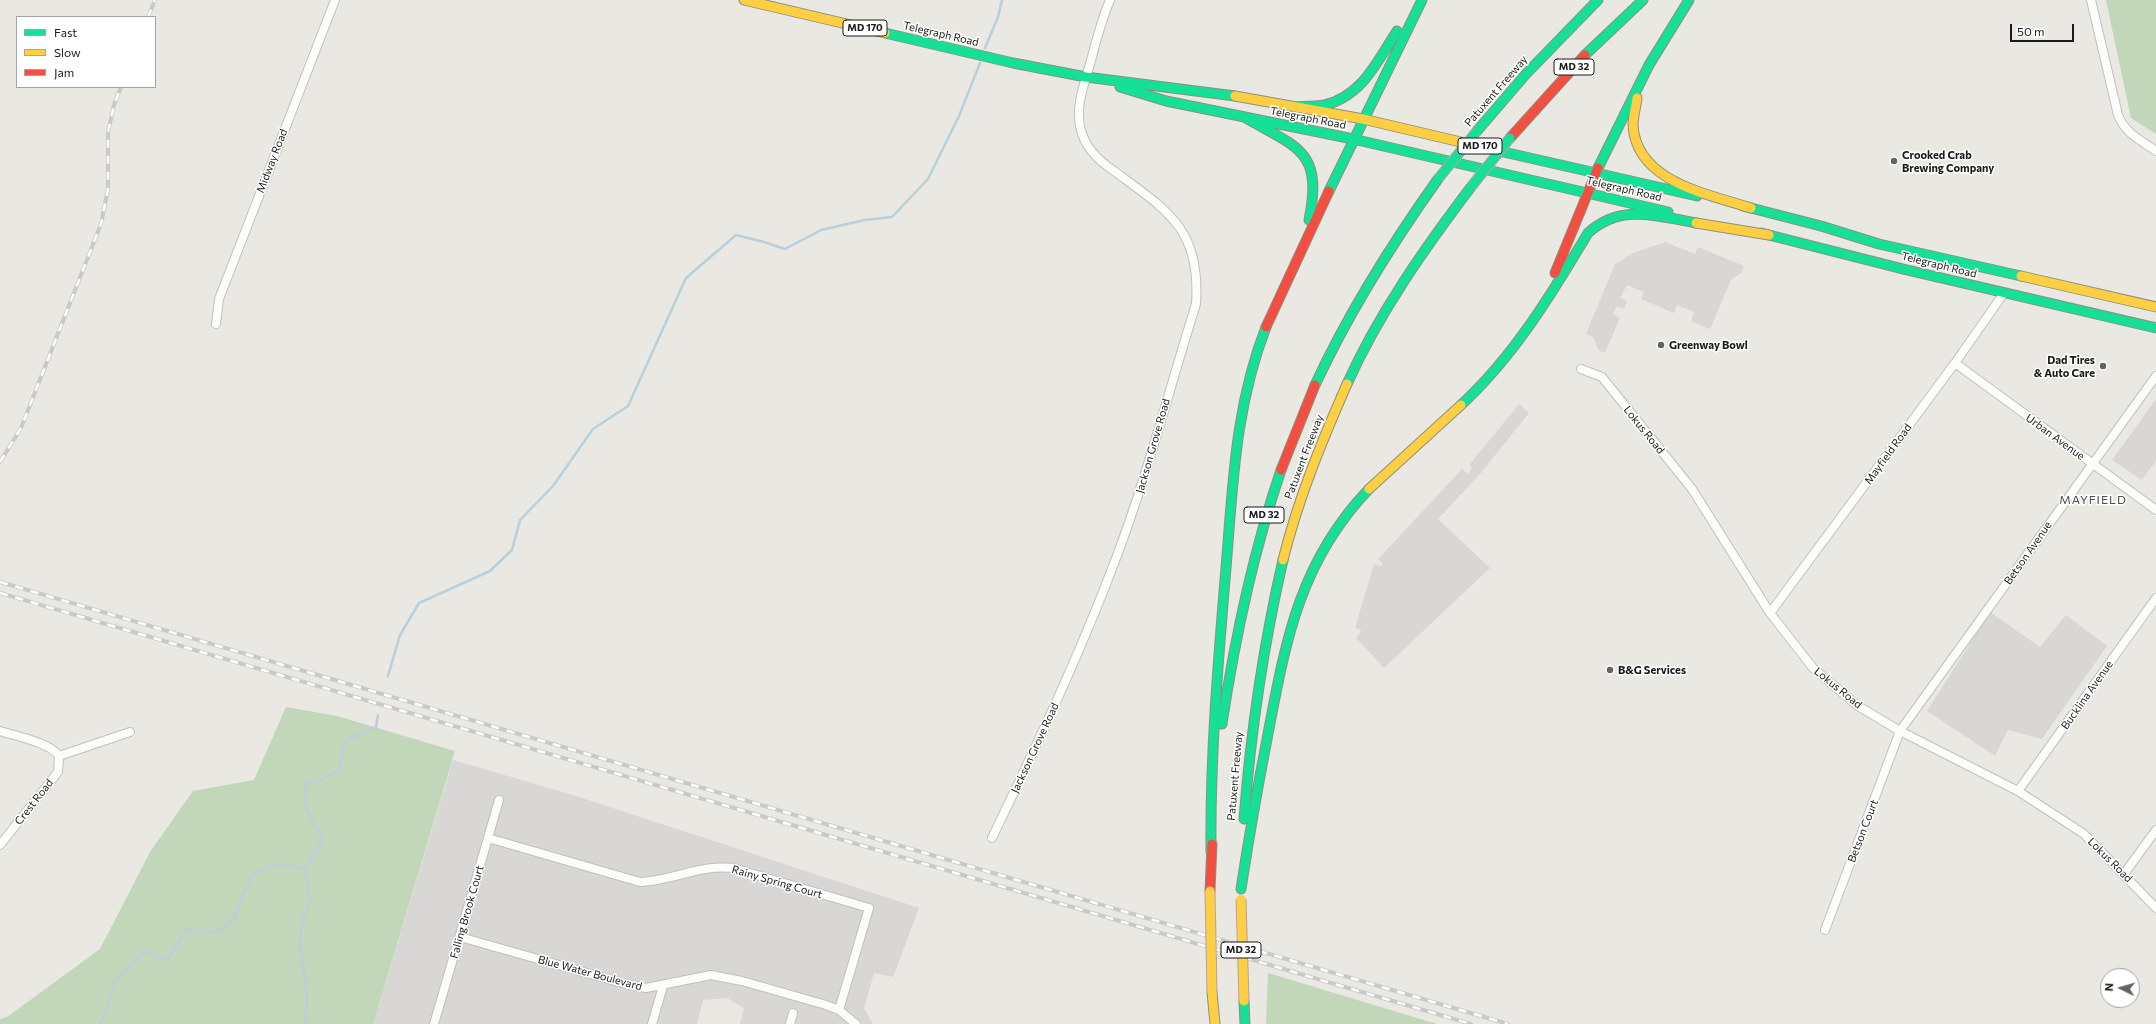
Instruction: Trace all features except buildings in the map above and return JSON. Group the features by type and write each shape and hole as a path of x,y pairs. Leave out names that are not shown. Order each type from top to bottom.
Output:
{"main road":[{"name":"Telegraph Road","path":"744,0 999,59 1086,77 1166,101 1353,139 1769,235 2004,293 2156,328"},
{"path":"1290,107 1323,105 1336,102 1358,89 1368,77 1386,48 1420,0"},
{"path":"1211,852 1211,751 1236,442 1244,395 1260,339 1272,309 1420,0"},
{"name":"Patuxent Freeway","path":"1215,1024 1212,992 1210,891 1211,852 1219,751 1236,635 1249,571 1263,519 1282,462 1306,401 1358,300 1409,219 1438,179 1526,74 1598,0"},
{"name":"Patuxent Freeway","path":"1245,1024 1241,889 1244,805 1256,692 1277,585 1292,525 1310,472 1358,361 1385,312 1436,233 1510,138 1592,48 1642,0"},
{"path":"1536,313 1555,276 1587,193 1620,119 1648,66 1689,0"},
{"path":"1648,66 1633,110 1632,122 1636,145 1642,157 1653,169 1663,176 1752,208"},
{"name":"Telegraph Road","path":"1086,77 1215,92 1290,107 1363,119 1752,208 1821,226 1878,244 2156,307"},
{"path":"1244,117 1291,143 1305,156 1311,166 1315,192 1303,242"},
{"path":"1241,889 1254,805 1282,657 1296,607 1318,559 1344,518 1364,494 1480,386 1515,347 1588,233 1598,224 1619,215 1645,214 1769,235"}],"street":[{"name":"Midway Road","path":"216,324 219,299 335,0"},
{"name":"Jackson Grove Road","path":"992,838 1055,708 1115,561 1139,495 1196,304 1197,288 1193,255 1187,239 1175,219 1149,195 1101,162 1091,152 1084,139 1079,115 1081,96 1110,0"},
{"path":"2091,0 2122,126 2131,134 2156,150"},
{"name":"Mayfield Road","path":"1770,613 1955,363 2004,293"},
{"name":"Urban Avenue","path":"1955,363 2156,510"},
{"name":"Lokus Road","path":"1581,368 1602,377 1692,489 1770,613 1813,668 1858,706 1900,731 2018,791 2084,834 2156,908"},
{"name":"Betson Avenue","path":"1900,731 2156,376"},
{"name":"Bucklina Avenue","path":"2018,791 2156,598"},
{"path":"0,731 56,750 59,756 130,732"},
{"name":"Betson Court","path":"1825,930 1900,731"},
{"name":"Crest Road","path":"0,845 58,772 59,756"},
{"name":"Falling Brook Court","path":"434,1024 499,800"},
{"path":"2124,874 2156,830"},
{"name":"Rainy Spring Court","path":"488,838 640,882 650,882 704,869 723,867 733,868 869,908 839,1010"},
{"name":"Blue Water Boulevard","path":"460,937 626,984 646,988 663,986 700,977 727,977 839,1010 856,1024"},
{"path":"652,1024 663,986"},
{"path":"790,1024 793,1013"}],"shaded area":[{"path":"1665,242 1695,254 1698,247 1744,266 1741,273 1731,280 1710,329 1691,321 1694,312 1677,305 1674,313 1641,299 1644,292 1627,285 1620,298 1627,301 1624,309 1617,306 1613,314 1620,318 1605,353 1598,350 1593,337 1586,334 1615,264 1633,253"},
{"path":"2156,399 2156,461 2142,480 2112,460"},
{"path":"1519,404 1529,413 1480,474 1438,519 1490,568 1384,668 1356,638 1361,632 1360,629 1355,628 1374,564 1381,566 1383,564 1378,559 1462,469 1468,474 1472,467 1469,465"},
{"path":"1990,612 2040,647 2066,615 2107,646 2042,739 2008,730 1995,756 1927,711"},
{"path":"453,760 573,795 919,908 893,977 874,973 864,1008 873,1024 740,1024 744,1008 727,998 703,1000 697,1024 373,1024"}],"green space":[{"path":"2106,0 2156,0 2156,134 2131,118"},
{"path":"286,707 337,716 455,751 373,1024 0,1024 0,1019 7,1017 100,949 150,852 193,791 254,780"},
{"path":"1268,973 1437,1024 1266,1024"}],"waterway":[{"path":"985,48 998,17 1002,0"},
{"path":"388,676 400,635 419,603 490,571 512,550 520,520 553,486 593,429 628,406 686,278 736,235 785,249 821,230 865,220 892,217 928,179 959,116 980,63"},
{"path":"305,1024 307,997 300,943 302,921 310,900 305,868 323,839 306,809 305,783 322,780 339,769 344,741 376,727 378,715"},
{"path":"99,1024 107,1010 115,982 144,951 168,960 186,930 218,932 233,921 244,892 254,874 274,864 305,868"}],"railway":[{"path":"148,16 155,0"},
{"path":"0,462 21,428 101,224 108,189 108,132 114,105 121,88"},
{"path":"0,582 1508,1024"},
{"path":"0,593 1471,1024"}],"traffic: fast":[{"path":"1329,191 1422,0"},
{"path":"1477,131 1526,74 1598,0"},
{"path":"1585,55 1643,0"},
{"path":"1598,168 1649,65 1689,0"},
{"path":"1290,107 1324,105 1337,101 1349,94 1368,76 1397,31"},
{"path":"885,33 1013,63 1086,77 1235,96"},
{"path":"1120,87 1166,101 1353,139 1587,193"},
{"path":"1244,117 1279,136 1292,145 1302,154 1309,165 1312,179 1312,197 1309,220"},
{"path":"1438,179 1477,131"},
{"path":"1471,187 1510,138"},
{"path":"1499,151 1596,173"},
{"path":"1596,173 1697,196"},
{"path":"1315,385 1356,305 1387,254 1438,179"},
{"path":"1347,384 1373,332 1403,282 1471,187"},
{"path":"1587,193 1668,212"},
{"path":"1743,206 1821,226 1879,244 2021,276"},
{"path":"1461,405 1480,386 1515,345 1546,302 1588,233 1613,218 1626,215 1653,215 1696,223"},
{"path":"1761,233 1907,270 2156,328"},
{"path":"1211,852 1215,710 1237,446 1248,387 1266,327"},
{"path":"1222,724 1239,627 1253,564 1281,470"},
{"path":"1241,889 1257,792 1275,699 1282,666 1299,603 1311,573 1327,544 1346,516 1369,489"},
{"path":"1244,819 1254,720 1269,625 1283,560"},
{"path":"1244,1001 1245,1024"}],"traffic: slow":[{"path":"744,0 885,33"},
{"path":"1235,96 1363,119 1499,151"},
{"path":"1637,98 1633,119 1637,144 1647,160 1660,173 1677,183 1696,191 1751,208"},
{"path":"1696,223 1769,235"},
{"path":"2021,276 2156,307"},
{"path":"1283,560 1311,470 1347,384"},
{"path":"1369,489 1461,405"},
{"path":"1210,891 1212,992"},
{"path":"1241,899 1244,1001"},
{"path":"1212,992 1215,1024"}],"traffic: jam":[{"path":"1510,138 1585,55"},
{"path":"1555,273 1598,168"},
{"path":"1266,327 1329,191"},
{"path":"1281,470 1315,385"},
{"path":"1210,891 1212,844"}],"place":[{"name":"Crooked Crab Brewing Company","path":"1894,161"},
{"name":"Greenway Bowl","path":"1661,345"},
{"name":"Dad Tires & Auto Care","path":"2103,366"},
{"name":"B&G Services","path":"1610,670"}],"district":[{"name":"MAYFIELD","path":"2093,500"}]}
